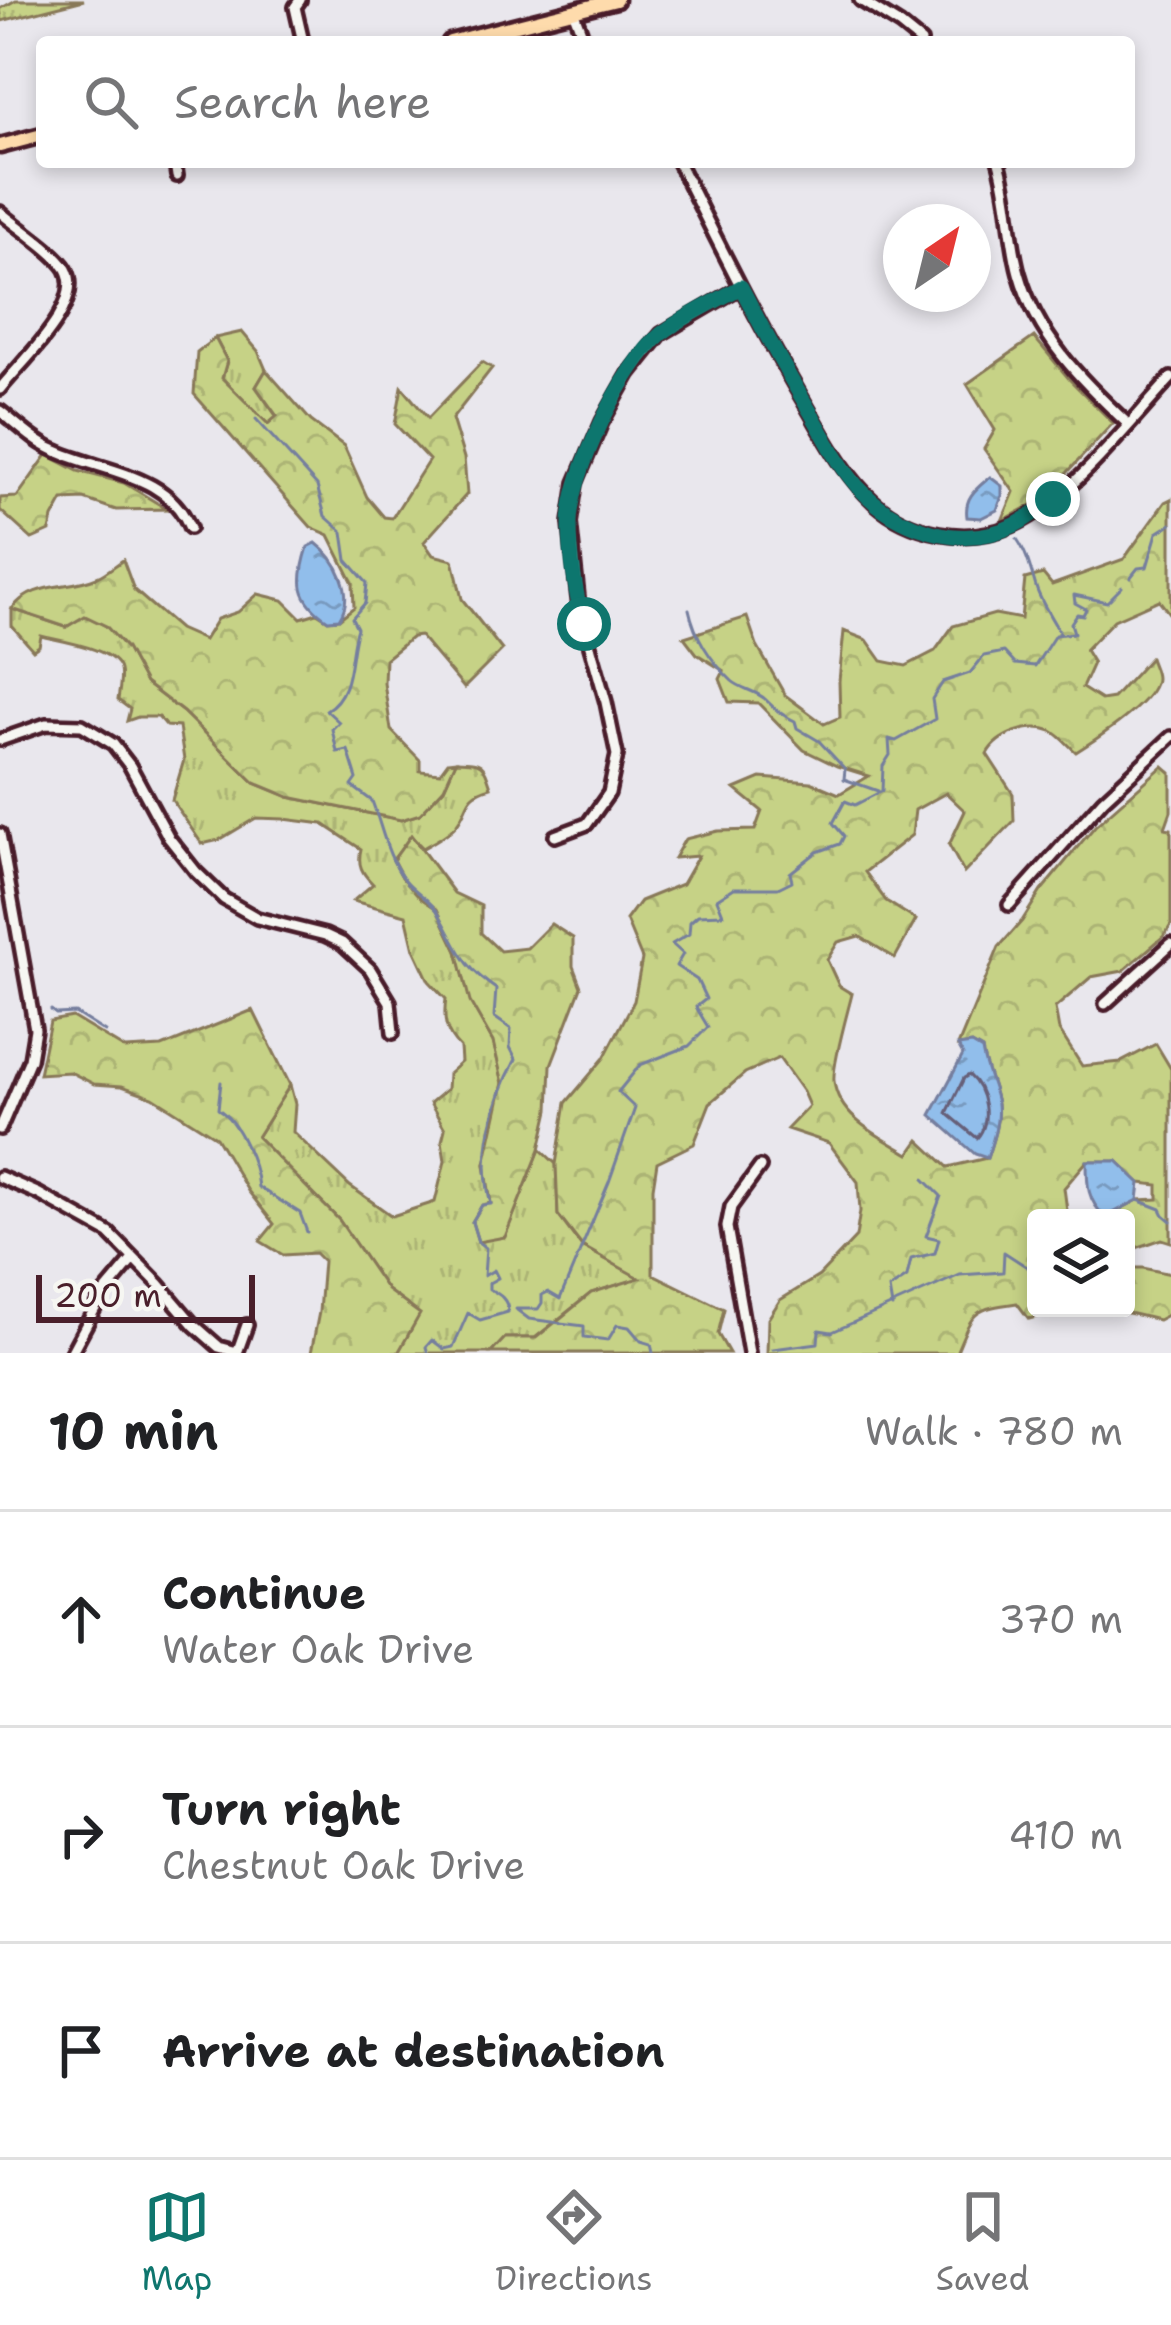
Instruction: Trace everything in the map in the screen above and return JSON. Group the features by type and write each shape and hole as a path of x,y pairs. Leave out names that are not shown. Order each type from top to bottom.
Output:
{"main road":[{"path":"476,36 616,0"},
{"path":"0,146 36,137"}],"street":[{"path":"300,0 295,8 302,36"},
{"path":"860,0 913,36"},
{"path":"574,13 583,36"},
{"path":"176,168 177,176"},
{"path":"681,168 778,357 844,470 876,504 907,524 969,537 1015,525 1064,490 1171,378"},
{"path":"1001,168 1019,272 1031,309 1054,348 1128,424"},
{"path":"0,212 59,261 69,278 70,296 53,325 0,389"},
{"path":"555,836 587,824 608,793 617,755 579,607 570,523 576,483 629,374 661,334 741,287"},
{"path":"0,412 50,449 141,480 174,501 190,528"},
{"path":"0,740 46,724 82,725 113,744 169,838 200,875 224,899 257,918 325,934 342,944 370,969 390,1002 393,1033"},
{"path":"1010,905 1103,800 1171,737"},
{"path":"0,834 34,1029 30,1059 0,1129"},
{"path":"1105,1004 1171,944"},
{"path":"1160,953 1171,964"},
{"path":"749,1353 727,1227 731,1207 760,1167"},
{"path":"0,1177 109,1233 219,1347 237,1353 247,1324"},
{"path":"70,1353 101,1297 133,1259"}],"green space":[{"path":"16,0 84,0 2,21 0,9"},
{"path":"242,332 266,370 256,387 277,417 268,424 222,378 227,361 215,338"},
{"path":"1034,337 1113,423 1043,499 1002,521 1014,492 984,449 995,430 967,384"},
{"path":"215,338 227,361 222,378 268,424 277,416 256,387 266,370 311,421 344,446 367,497 384,517 392,518 429,460 395,424 402,387 428,418 482,362 492,368 452,419 464,458 467,494 424,542 433,555 453,560 462,599 502,650 464,688 420,636 385,659 391,730 420,760 420,771 440,773 448,762 456,761 444,788 420,814 401,820 289,797 255,783 183,712 145,683 126,648 106,626 85,616 66,627 12,609 30,594 97,577 123,560 134,590 179,629 204,640 217,619 238,612 258,594 283,600 301,618 317,613 328,620 339,619 354,607 353,583 329,535 311,527 194,394 197,352"},
{"path":"47,455 78,471 124,483 167,509 116,510 84,499 63,500 50,531 32,539 0,510 0,498 17,497"},
{"path":"1171,499 1171,616 1159,600 1114,620 1085,650 1093,663 1082,688 1101,700 1113,698 1150,658 1156,678 1146,698 1076,752 1043,729 1024,729 998,741 987,754 1013,794 1014,821 964,873 949,845 965,811 946,793 915,810 912,835 865,872 886,901 916,920 895,958 859,936 838,942 827,960 839,986 852,994 834,1074 843,1106 862,1125 909,1154 919,1140 948,1167 987,1158 997,1121 996,1099 982,1050 972,1044 958,1046 999,947 1095,826 1163,766 1171,773 1171,811 1165,828 1171,829 1171,925 1123,971 1091,977 1055,1008 1059,1030 1082,1066 1121,1062 1156,1044 1171,1069 1171,1242 1162,1239 1135,1248 1135,1209 1121,1209 1138,1200 1158,1199 1158,1185 1140,1183 1117,1161 1087,1161 1064,1188 1067,1209 1027,1209 1027,1316 1017,1303 982,1311 966,1329 956,1353 767,1353 768,1319 780,1300 819,1276 856,1237 860,1211 858,1182 829,1143 787,1129 809,1106 779,1058 745,1073 710,1103 694,1144 657,1162 653,1274 724,1309 718,1334 729,1353 491,1353 505,1338 536,1338 591,1293 639,1278 582,1246 558,1215 556,1164 566,1103 604,1058 634,1001 642,959 626,920 640,901 682,884 698,856 674,858 685,839 718,831 755,830 762,811 735,789 761,778 811,782 839,794 869,776 804,750 758,703 729,702 720,679 724,671 697,654 684,637 747,617 757,646 785,695 824,724 840,717 844,631 867,640 882,661 906,666 935,651 953,626 995,614 1021,619 1025,579 1043,574 1052,585 1124,559"},
{"path":"12,609 66,627 85,615 106,626 126,648 145,683 183,712 255,783 289,797 401,820 420,814 444,788 456,761 484,768 491,787 472,797 454,828 423,848 411,836 393,860 402,877 437,909 457,951 471,1003 493,1042 503,1083 485,1164 491,1204 505,1236 540,1149 556,1164 558,1215 581,1246 641,1278 591,1293 535,1338 505,1338 491,1353 398,1353 419,1314 387,1290 339,1220 257,1137 290,1085 295,1104 293,1132 350,1186 392,1216 435,1202 445,1161 445,1129 430,1103 447,1089 448,1074 461,1062 460,1048 446,1025 446,999 429,981 414,949 406,915 353,901 373,884 361,868 361,849 323,824 256,818 219,840 202,844 172,800 184,760 179,727 166,726 158,717 127,721 130,709 118,700 121,673 116,662 86,647 41,636 33,650 12,626"},
{"path":"411,835 454,893 481,906 481,933 500,951 527,948 551,924 573,938 573,966 581,987 551,1065 549,1110 540,1149 505,1237 478,1242 472,1222 482,1205 491,1203 485,1164 503,1083 493,1042 470,1002 457,951 437,909 402,877 393,860"},
{"path":"253,1010 290,1085 257,1137 339,1220 387,1290 420,1314 398,1353 311,1353 323,1261 315,1253 283,1255 260,1241 274,1224 216,1137 153,1097 122,1086 94,1084 70,1072 39,1074 50,1021 72,1017 125,1049 162,1047"},
{"path":"1135,1268 1171,1274 1171,1313 1158,1320 1135,1315"}],"water":[{"path":"990,477 1002,486 997,510 981,518 967,517 969,499"},
{"path":"316,543 342,578 346,599 339,619 328,620 318,612 302,589 308,547"},
{"path":"972,1044 982,1050 997,1106 987,1158 975,1154 931,1115 963,1055 958,1046"},
{"path":"1087,1161 1117,1161 1140,1183 1138,1200 1121,1209 1099,1209 1087,1177"}],"waterway":[{"path":"256,419 317,486 325,516 343,532 347,560 367,583 365,603 352,618 357,628 346,684 326,710 339,722 332,729 337,752 348,750 357,779 352,786 372,801 399,871 436,909 468,964 496,989 494,1017 511,1029 510,1047 516,1059 495,1111 487,1148 491,1204 482,1205 472,1222 478,1242 486,1248 484,1276 494,1270 498,1278 489,1283 489,1289 503,1298 508,1312"},
{"path":"1130,578 1138,568 1147,567 1157,533 1171,524"},
{"path":"1017,539 1060,633"},
{"path":"516,1309 538,1309 542,1295 548,1292 560,1299 635,1108 618,1092 640,1065 689,1046 708,1027 696,1007 706,999 697,980 676,966 683,954 672,944 689,934 690,922 698,915 723,914 717,899 734,888 778,888 792,881 790,873 817,852 840,844 844,836 833,823 845,801 855,805 882,791 889,739 896,741 935,719 932,699 943,682 970,673 984,656 1004,652 1015,664 1035,666 1055,635 1074,633 1071,623 1086,609 1075,603 1074,595 1107,602 1122,587"},
{"path":"689,609 705,648 732,681 761,696 819,741 845,769 844,779 878,791"},
{"path":"51,1010 75,1013 105,1032"},
{"path":"221,1082 218,1109 245,1144 258,1187 300,1213 307,1232"},
{"path":"892,1307 889,1289 907,1277 911,1259 935,1253 939,1239 926,1236 941,1196 924,1179"},
{"path":"1138,1200 1161,1209 1171,1221"},
{"path":"773,1349 818,1343 819,1330 832,1332 960,1275 1003,1272 1004,1252 1027,1267"},
{"path":"517,1310 529,1319 584,1326 584,1337 608,1340 617,1325 629,1327 641,1341 651,1344 653,1353"},
{"path":"428,1353 426,1347 432,1340 444,1349 453,1347 468,1313 480,1320 508,1312"}],"route":[{"path":"584,624 570,523 576,483 602,422 629,374 661,334 741,287 844,470 891,515 940,534 969,537 1015,525 1053,499"}]}
